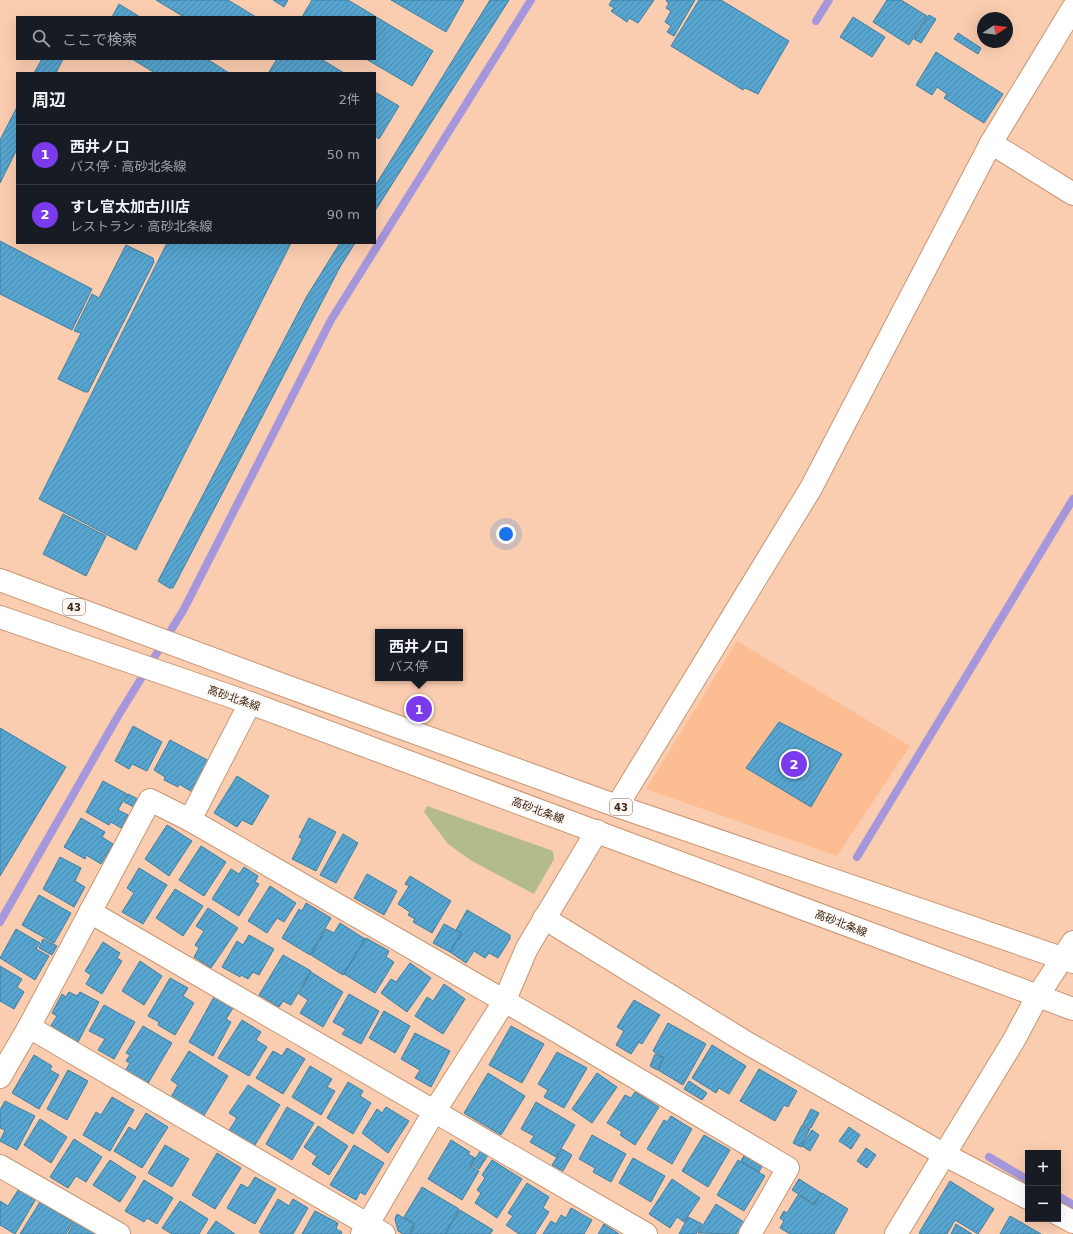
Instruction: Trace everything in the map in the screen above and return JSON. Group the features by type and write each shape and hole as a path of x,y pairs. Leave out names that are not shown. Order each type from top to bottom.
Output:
{"street":[{"path":"617,806 811,488 991,143 1073,8"},
{"path":"991,143 1073,194"},
{"name":"43","path":"0,580 617,806 1070,954"},
{"name":"高砂北条線","path":"0,617 250,703 1037,997 1073,1009"},
{"path":"190,820 250,703"},
{"path":"0,1077 29,1027 150,800 190,820 788,1168 750,1234"},
{"path":"29,1027 371,1231 434,1112 504,1002 527,948 597,832"},
{"path":"90,912 646,1234"},
{"path":"544,918 747,1043 945,1155 1025,1196"},
{"path":"896,1234 1014,1040 1037,997 1070,954"},
{"path":"0,1166 118,1234"},
{"path":"1061,1216 1073,1222"}],"shaded area":[{"path":"737,641 910,746 837,856 646,789"}],"green space":[{"path":"427,806 553,851 554,859 534,894 472,861 448,844 424,812"}],"building":[{"path":"156,0 228,0 254,16 182,16"},
{"path":"273,0 288,0 284,7"},
{"path":"312,0 348,0 375,16 303,16"},
{"path":"391,0 464,0 446,32"},
{"path":"490,0 509,0 376,209 376,184"},
{"path":"612,0 654,0 638,23 629,18 627,22 611,11 614,8 609,5"},
{"path":"695,0 674,36 667,32 671,26 665,22 671,11 666,8 669,3 666,1"},
{"path":"699,0 721,0 789,41 758,94 745,88 743,90 671,46"},
{"path":"887,0 901,0 927,16 909,45 873,22"},
{"path":"119,4 138,16 113,16"},
{"path":"929,15 936,19 921,43 914,39"},
{"path":"376,17 433,51 412,86 368,60 376,60"},
{"path":"853,17 885,37 872,57 840,37"},
{"path":"958,33 977,45 977,48 981,48 978,54 954,39"},
{"path":"936,52 1003,94 984,123 944,98 947,94 937,87 932,95 916,85"},
{"path":"41,60 62,60 56,72 35,72"},
{"path":"134,60 209,60 227,72 153,72"},
{"path":"276,60 323,60 342,72 269,72"},
{"path":"376,93 399,106 379,139 376,137"},
{"path":"16,109 16,151 0,183 0,140"},
{"path":"0,241 92,289 72,330 0,294"},
{"path":"166,244 290,244 136,550 39,499"},
{"path":"339,244 354,244 340,267 173,588 169,588 158,581 307,296"},
{"path":"126,245 153,258 154,262 88,392 85,392 58,379 81,333 74,331 92,294 99,298"},
{"path":"63,514 106,536 86,576 43,554"},
{"path":"779,722 842,754 811,807 746,768"},
{"path":"133,726 162,742 147,771 132,764 129,769 115,761"},
{"path":"0,728 66,767 0,876"},
{"path":"170,740 211,762 194,793 179,784 178,787 164,780 165,777 154,770"},
{"path":"237,776 269,796 252,825 242,820 237,827 214,813"},
{"path":"103,781 127,794 118,810 128,815 121,828 111,822 109,825 86,812"},
{"path":"128,794 140,800 136,808 124,802"},
{"path":"81,818 105,832 102,837 113,844 101,864 86,855 85,859 64,847"},
{"path":"309,818 336,832 316,871 292,859 302,839 299,837"},
{"path":"167,825 192,841 169,876 145,859"},
{"path":"343,834 358,843 336,883 320,875"},
{"path":"201,846 226,862 204,896 179,880"},
{"path":"60,857 81,868 75,881 85,887 74,907 43,889"},
{"path":"244,867 258,876 255,882 259,884 239,916 212,899 231,869 239,874"},
{"path":"139,868 167,885 143,924 122,912 134,893 127,888"},
{"path":"367,874 397,891 384,915 354,898"},
{"path":"410,876 451,901 432,933 413,922 415,919 408,915 410,912 398,904 409,886 405,884"},
{"path":"270,886 296,903 284,922 277,918 267,933 248,921"},
{"path":"175,889 203,906 183,936 156,918"},
{"path":"39,895 71,913 54,943 22,925"},
{"path":"306,903 331,918 310,955 282,938 299,909 302,911"},
{"path":"208,908 238,928 211,968 194,957 199,948 195,945 204,931 196,926"},
{"path":"467,910 510,935 510,939 498,958 489,953 485,958 474,951 466,963 450,952 462,933 456,930"},
{"path":"340,923 365,939 343,975 311,955 326,929 334,933"},
{"path":"444,924 461,933 450,952 433,943"},
{"path":"16,929 40,943 36,949 49,956 35,980 0,958"},
{"path":"249,935 274,949 259,975 253,972 248,979 241,975 240,977 222,967 237,941 243,945"},
{"path":"366,938 389,951 386,957 394,962 375,993 344,974"},
{"path":"43,939 57,946 52,955 39,948"},
{"path":"103,942 120,953 117,958 122,961 102,994 86,984 91,975 85,971"},
{"path":"283,955 311,971 291,1005 283,1001 279,1007 259,995"},
{"path":"140,961 162,976 144,1005 122,991"},
{"path":"410,963 431,978 407,1012 381,993 391,979 396,982"},
{"path":"0,966 22,979 17,987 24,992 14,1009 0,1001"},
{"path":"311,972 343,992 323,1027 300,1013 308,1000 299,994"},
{"path":"170,978 188,988 183,996 194,1003 175,1035 158,1025 159,1022 148,1016"},
{"path":"444,984 465,999 443,1034 415,1016 427,997 433,1001"},
{"path":"69,992 77,996 80,992 99,1002 78,1042 50,1027 57,1016 52,1013 62,994 66,997"},
{"path":"349,994 379,1011 361,1044 342,1034 346,1029 333,1022"},
{"path":"214,997 233,1008 226,1019 231,1022 213,1056 189,1042"},
{"path":"634,1000 660,1015 642,1044 639,1042 631,1054 616,1045 624,1031 617,1027"},
{"path":"104,1005 135,1022 114,1059 98,1050 105,1039 89,1031"},
{"path":"384,1011 410,1026 395,1053 369,1038"},
{"path":"242,1020 261,1032 256,1040 267,1047 249,1076 218,1058"},
{"path":"668,1023 706,1044 683,1085 658,1070 664,1058 653,1051"},
{"path":"143,1026 172,1043 147,1085 125,1071 130,1063 126,1061 130,1055 126,1053"},
{"path":"511,1026 544,1044 522,1083 489,1065"},
{"path":"415,1033 450,1051 431,1087 415,1078 420,1070 401,1059"},
{"path":"712,1045 746,1066 729,1094 719,1088 716,1093 692,1078"},
{"path":"287,1048 305,1059 283,1094 256,1078 273,1051 282,1056"},
{"path":"189,1051 228,1076 203,1117 171,1097 178,1085 171,1080"},
{"path":"557,1052 587,1068 564,1108 544,1097 548,1090 538,1084"},
{"path":"655,1054 663,1058 657,1070 650,1066"},
{"path":"34,1055 52,1066 50,1070 59,1075 39,1109 12,1093"},
{"path":"310,1066 332,1079 327,1087 335,1091 321,1115 292,1097"},
{"path":"759,1069 797,1091 788,1107 784,1105 775,1121 740,1101"},
{"path":"68,1070 88,1081 67,1120 47,1109"},
{"path":"488,1073 525,1096 501,1135 464,1113"},
{"path":"597,1073 617,1087 592,1123 572,1109"},
{"path":"689,1081 707,1093 702,1100 684,1089"},
{"path":"348,1082 363,1091 360,1096 371,1103 353,1134 327,1118"},
{"path":"248,1085 280,1105 253,1148 228,1132 237,1118 229,1113"},
{"path":"635,1092 659,1107 635,1145 620,1135 622,1132 607,1123 625,1095 631,1098"},
{"path":"112,1097 134,1110 110,1151 83,1135 96,1112 101,1115"},
{"path":"5,1101 35,1116 17,1150 0,1141 5,1130 0,1128 0,1110"},
{"path":"536,1102 575,1125 556,1157 530,1142 534,1136 521,1129"},
{"path":"287,1107 314,1123 292,1160 266,1144"},
{"path":"386,1107 409,1121 388,1153 362,1133 377,1109 382,1113"},
{"path":"811,1109 819,1113 811,1128 803,1124"},
{"path":"146,1113 168,1127 142,1168 114,1151 129,1127 135,1131"},
{"path":"671,1116 692,1129 672,1164 647,1149 664,1120 667,1122"},
{"path":"40,1119 67,1137 51,1163 24,1145"},
{"path":"802,1125 810,1129 801,1147 793,1143"},
{"path":"318,1126 348,1146 329,1175 312,1164 317,1156 304,1147"},
{"path":"849,1127 860,1135 851,1149 839,1141"},
{"path":"812,1130 819,1135 810,1151 802,1146"},
{"path":"592,1135 626,1154 611,1182 593,1172 595,1168 579,1159"},
{"path":"704,1135 730,1150 708,1187 682,1171"},
{"path":"74,1139 102,1157 86,1182 76,1176 68,1188 50,1177"},
{"path":"451,1140 470,1152 468,1154 475,1158 470,1166 479,1171 462,1200 428,1179"},
{"path":"165,1145 189,1159 172,1187 148,1173"},
{"path":"354,1145 384,1163 365,1195 360,1192 356,1200 330,1185"},
{"path":"866,1148 876,1155 867,1168 857,1161"},
{"path":"562,1149 572,1155 563,1171 552,1165"},
{"path":"481,1150 488,1155 479,1169 471,1165"},
{"path":"217,1153 241,1168 215,1209 192,1195"},
{"path":"745,1154 763,1164 759,1172 741,1161"},
{"path":"633,1158 665,1176 651,1202 619,1183"},
{"path":"110,1160 136,1177 120,1202 93,1185"},
{"path":"492,1160 522,1179 497,1218 475,1203 481,1193 477,1190 485,1178 482,1175"},
{"path":"738,1160 765,1176 744,1211 717,1195"},
{"path":"255,1177 276,1189 255,1224 227,1208 241,1184 248,1188"},
{"path":"672,1179 700,1198 684,1222 677,1217 670,1228 649,1214"},
{"path":"799,1179 821,1193 814,1204 792,1190"},
{"path":"144,1180 173,1198 157,1224 147,1218 144,1222 125,1211"},
{"path":"950,1181 994,1209 978,1234 955,1220 947,1234 919,1233"},
{"path":"527,1183 549,1197 543,1208 549,1212 535,1234 519,1234 506,1225 513,1216 508,1213"},
{"path":"20,1187 37,1197 15,1234 0,1225 0,1201 8,1206"},
{"path":"422,1187 459,1209 445,1234 410,1234 415,1224 404,1217"},
{"path":"822,1193 848,1209 834,1234 790,1234 780,1228 784,1221 780,1218 784,1211 787,1213 798,1195 814,1205"},
{"path":"278,1199 289,1206 293,1199 308,1208 293,1234 263,1234 259,1232"},
{"path":"180,1201 208,1219 199,1234 172,1234 162,1228"},
{"path":"40,1202 73,1222 66,1234 20,1234"},
{"path":"716,1204 744,1222 736,1234 698,1233"},
{"path":"571,1208 592,1220 584,1234 543,1234 551,1221 556,1224 561,1215 566,1218"},
{"path":"460,1210 493,1230 490,1234 445,1234"},
{"path":"315,1211 338,1223 336,1229 342,1232 341,1234 302,1234"},
{"path":"397,1214 414,1224 409,1234 403,1234 398,1231 395,1219"},
{"path":"1010,1216 1041,1234 1000,1234"},
{"path":"688,1217 702,1224 696,1234 679,1234"},
{"path":"75,1221 98,1234 68,1234"},
{"path":"216,1221 235,1234 207,1234"},
{"path":"604,1224 619,1234 598,1234"},
{"path":"956,1224 972,1234 951,1234"}],"waterway":[{"path":"0,922 118,716 184,609 331,320 531,0"},
{"path":"816,21 829,0"},
{"path":"857,857 1073,499"},
{"path":"989,1157 1025,1178"},
{"path":"1061,1198 1073,1205"}],"place":[{"name":"西井ノ口","path":"419,709"},
{"name":"すし官太加古川店","path":"794,764"}]}
